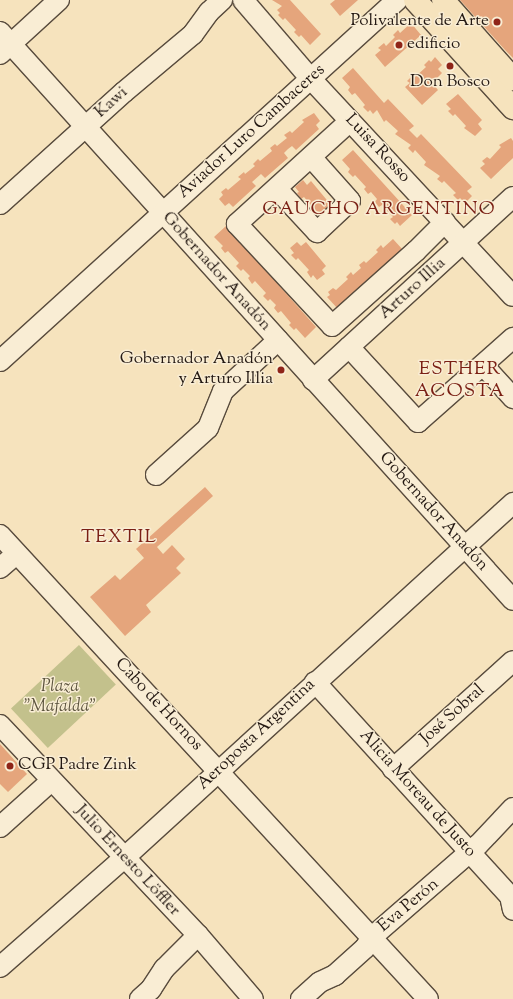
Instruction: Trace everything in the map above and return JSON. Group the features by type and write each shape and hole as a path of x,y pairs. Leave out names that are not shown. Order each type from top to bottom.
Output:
{"main road":[{"path":"415,0 513,108"},
{"path":"443,0 513,79"}],"street":[{"path":"4,43 59,0"},
{"name":"Kawi","path":"0,204 193,34 209,12 222,0"},
{"name":"Luisa Rosso","path":"243,0 311,79 513,296"},
{"name":"Aviador Luro Cambaceres","path":"4,350 162,213 397,0"},
{"name":"Gobernador Anadón","path":"4,43 85,128 513,600"},
{"path":"350,121 237,224 332,326 416,251 445,222"},
{"path":"277,189 317,232 350,201 312,157"},
{"name":"Arturo Illia","path":"313,380 513,197"},
{"path":"349,347 418,422 513,338"},
{"path":"156,475 208,428 223,391 278,340"},
{"path":"483,365 513,398"},
{"name":"Aeroposta Argentina","path":"0,967 124,858 464,546 513,503"},
{"name":"Cabo de Hornos","path":"0,535 16,554 219,770 428,999"},
{"path":"0,568 16,554"},
{"name":"José Sobral","path":"393,769 513,661"},
{"name":"Alicia Moreau de Justo","path":"315,682 510,896 513,910"},
{"name":"Julio Ernesto Löffler","path":"0,725 51,781 198,935 253,999"},
{"path":"0,827 51,781"},
{"name":"Eva Perón","path":"301,999 320,982 335,975 365,948 372,937 434,886 513,808"},
{"path":"140,999 151,989 164,969 198,935"}],"green space":[{"name":"Plaza \"Mafalda\"","path":"79,645 116,684 48,748 11,708"}],"building":[{"path":"272,0 290,0 321,34 310,45 301,35 299,37 294,32 296,30 285,18 283,20 278,15 280,13 277,10 282,6"},
{"path":"335,0 358,0 340,16 330,4"},
{"name":"Polivalente de Arte","path":"460,0 513,0 513,58 506,51"},
{"name":"edificio","path":"411,23 421,35 385,67 375,55 381,50 378,48 384,43 386,46 395,37 393,35 398,30 400,33"},
{"name":"edificio","path":"435,57 442,65 438,69 442,73 432,83 438,90 422,105 405,87 410,83 407,81 412,76 414,78 426,67 424,65 429,60 431,62"},
{"path":"353,68 384,103 388,99 414,126 409,130 417,138 421,134 472,187 467,191 472,196 465,203 460,198 458,200 453,195 456,193 444,181 442,183 437,179 440,176 424,165 426,162 415,150 413,153 408,148 411,145 395,134 398,131 386,120 384,122 377,110 373,114 370,110 368,112 363,107 365,105 355,93 352,95 348,90 350,87 342,78"},
{"name":"edificio","path":"458,94 482,120 478,124 482,129 475,136 464,128 466,126 455,114 453,116 448,111 451,109 446,104"},
{"path":"314,113 320,121 316,125 319,129 296,150 292,146 288,149 284,153 288,158 265,178 261,174 252,182 256,186 233,207 229,203 225,206 219,199 223,195 221,192 226,188 228,190 241,179 238,177 244,172 245,174 255,166 253,164 258,159 260,161 272,151 270,148 275,144 277,146 287,138 284,135 290,131 292,133 304,122 302,120"},
{"path":"511,138 513,141 513,158 491,179 480,168 485,164 482,161 487,157 490,159 501,147 499,145"},
{"path":"353,150 412,215 400,226 397,222 395,224 390,219 393,217 382,205 379,207 375,202 377,199 371,192 368,194 364,189 366,187 355,175 353,177 348,172 350,169 342,160"},
{"path":"303,180 307,185 311,181 331,205 327,209 331,212 323,219 319,214 316,216 312,211 314,209 304,197 301,199 297,193 299,192 295,187"},
{"path":"226,226 316,327 305,338 296,328 294,330 289,325 291,323 281,311 278,313 274,308 276,305 270,299 268,301 263,296 266,293 255,281 252,284 248,278 250,276 243,269 241,271 236,266 239,263 228,251 225,253 221,248 223,246 214,237"},
{"path":"393,239 403,250 338,309 327,297 330,295 328,292 333,288 336,290 348,279 346,277 351,272 353,275 361,268 359,265 364,261 366,263 378,252 376,250 381,245 383,248"},
{"path":"297,242 301,246 306,242 326,266 322,270 325,274 317,280 313,275 311,278 307,272 309,270 298,258 296,260 291,255 294,253 290,248"},
{"path":"205,487 213,496 157,547 163,554 172,545 185,559 176,568 181,573 146,605 151,612 125,636 90,597 115,575 120,580 144,558 136,549"},
{"name":"CGP Padre Zink","path":"0,744 27,774 8,792 0,784"}],"place":[{"name":"Polivalente de Arte","path":"497,22"},
{"name":"edificio","path":"399,45"},
{"name":"Don Bosco","path":"450,66"},
{"name":"Gobernador Anadón y Arturo Illia","path":"281,370"},
{"name":"CGP Padre Zink","path":"10,766"}],"district":[{"name":"GAUCHO ARGENTINO","path":"379,210"},
{"name":"ESTHER ACOSTA","path":"460,381"},
{"name":"TEXTIL","path":"119,538"}]}
